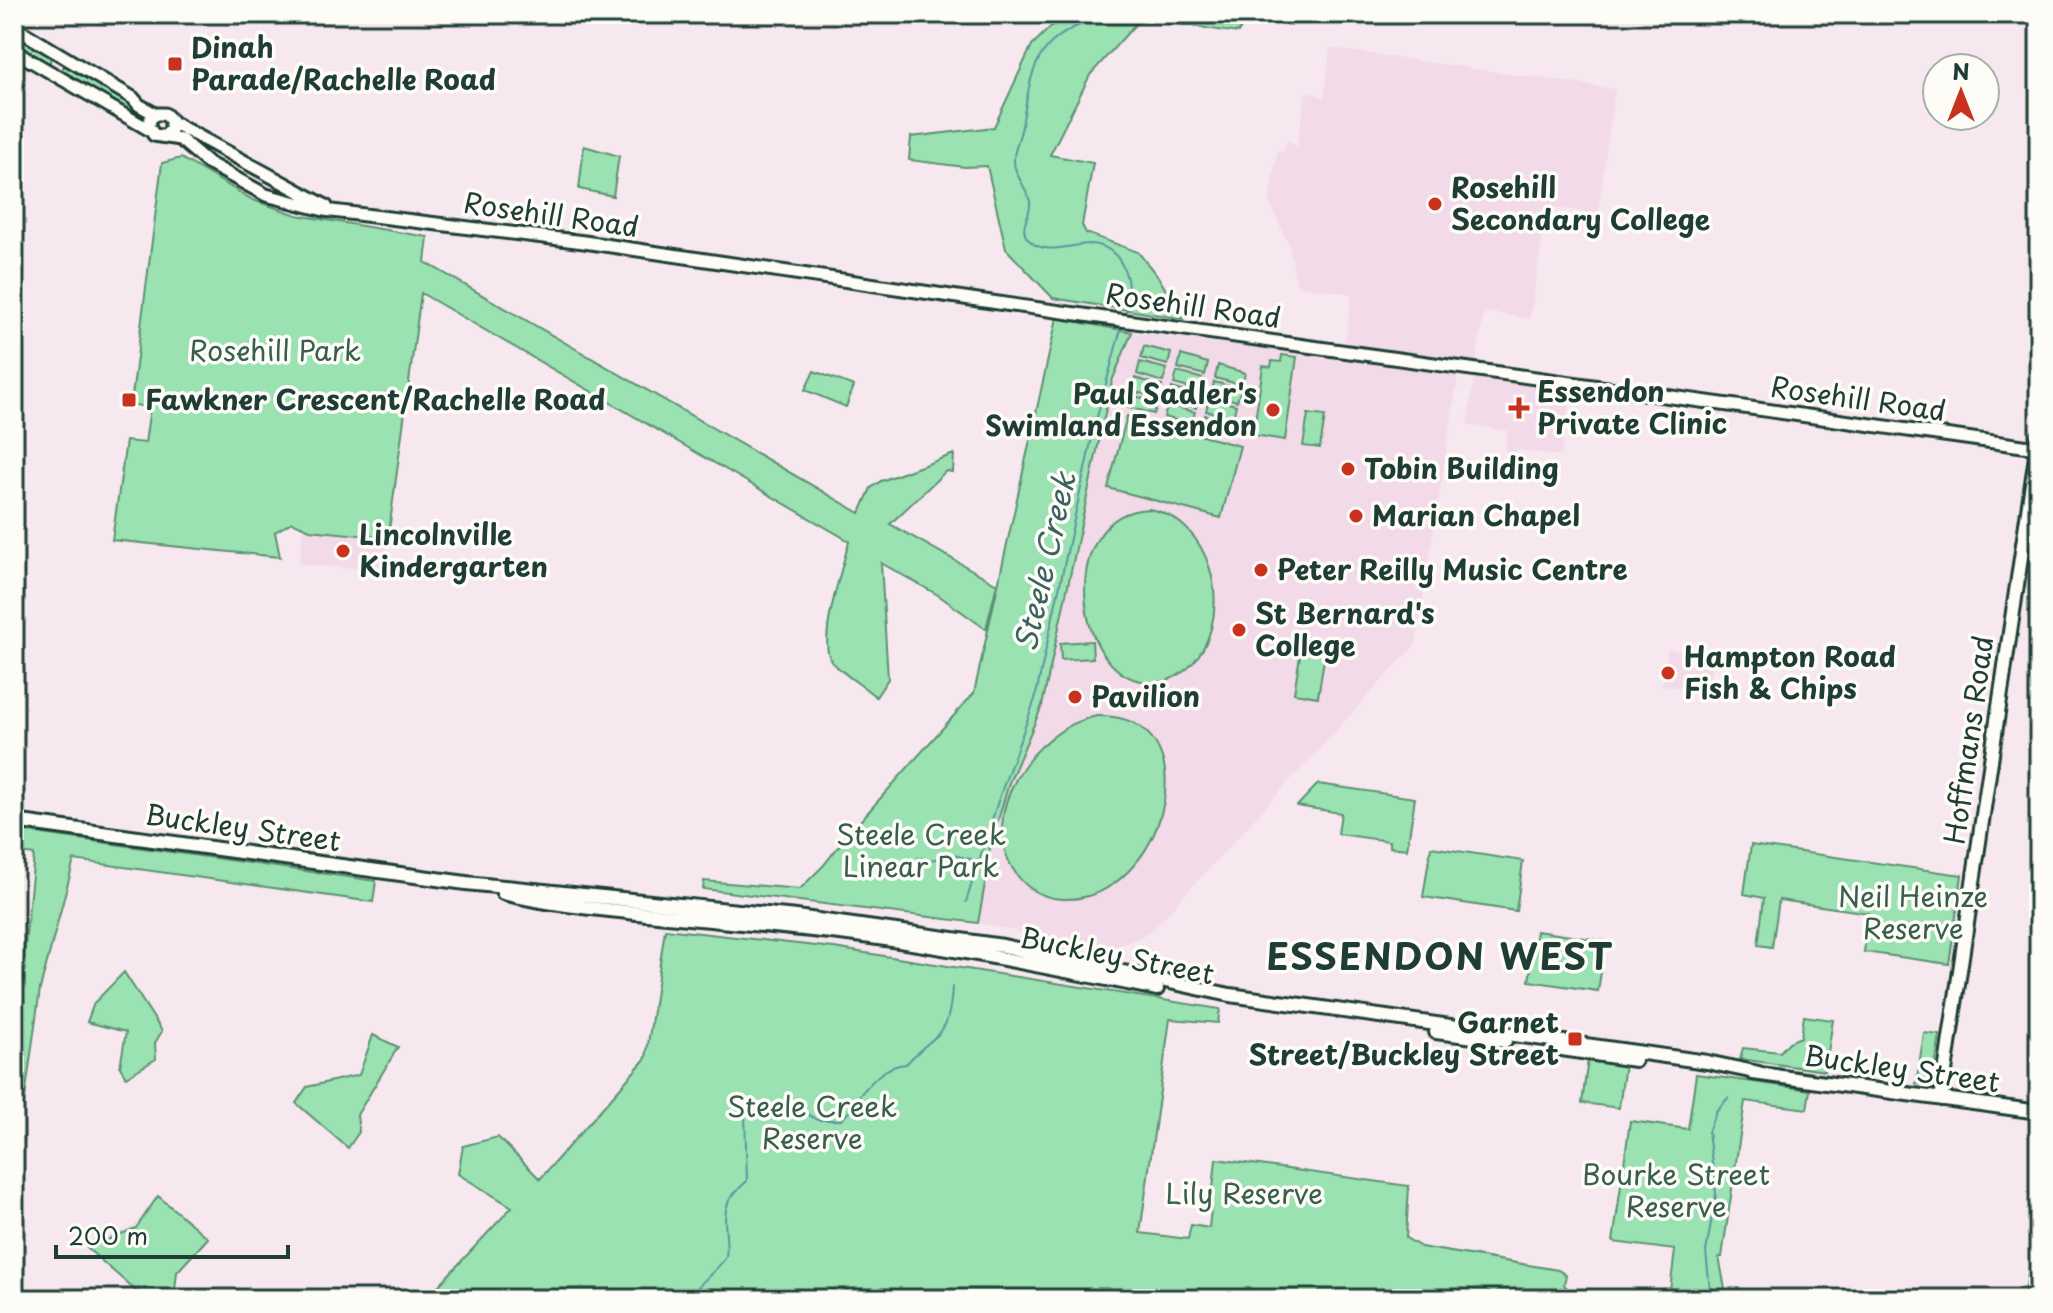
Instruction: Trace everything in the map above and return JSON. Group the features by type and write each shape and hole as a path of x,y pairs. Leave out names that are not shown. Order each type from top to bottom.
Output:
{"main road":[{"name":"Hoffmans Road","path":"1941,1099 2038,442"},
{"name":"Buckley Street","path":"14,821 466,883 567,906 839,933 926,945 1016,959 1061,972 1230,999 1705,1069 1759,1073 2039,1112"}],"street":[{"path":"14,27 133,98 139,105 155,114 165,114 172,122 171,130 165,136 154,135 14,51"},
{"path":"150,130 149,122 155,114"},
{"name":"Rosehill Road","path":"172,122 301,194 342,211"},
{"name":"Rosehill Road","path":"165,136 180,139 208,163 266,195 302,206 584,242 1135,322 2038,442"}],"shaded area":[{"name":"Rosehill Secondary College","path":"1330,48 1615,89 1598,215 1547,206 1530,319 1484,312 1476,361 1345,342 1352,294 1297,286 1289,246 1269,201 1277,151 1283,151 1287,140 1297,147 1306,91 1324,97"},
{"name":"St Bernard's College","path":"1132,332 1314,354 1458,376 1416,644 1153,929 1139,938 1109,949 978,923 985,884 984,869 1009,783 1042,706 1112,381"},
{"name":"Essendon Private Clinic","path":"1474,378 1571,392 1561,456 1505,451 1507,431 1467,425"},
{"name":"Lincolnville Kindergarten","path":"303,529 388,538 384,571 299,564"},
{"path":"1668,649 1713,656 1708,692 1662,685"}],"green space":[{"path":"1064,14 1249,14 1238,33 1139,20 1090,75 1050,155 1093,163 1082,225 1086,233 1138,252 1159,278 1183,319 1053,298 1006,249 987,166 965,167 909,160 911,137 994,127 1032,45"},
{"path":"14,33 51,55 50,62 46,64 14,47"},
{"path":"70,65 131,100 143,114 140,118 62,73 63,67"},
{"path":"584,146 619,156 613,196 579,189"},
{"name":"Rosehill Park","path":"181,158 253,200 297,215 428,237 425,262 860,513 871,488 881,481 954,454 953,472 946,471 890,524 997,584 986,629 938,595 881,563 888,679 876,697 837,667 828,652 829,621 849,541 421,293 388,538 310,530 292,522 275,532 280,557 112,540 126,441 145,443 150,408 131,404 162,163"},
{"name":"Steele Creek Linear Park","path":"1057,318 1132,332 1112,381 1042,706 1009,783 984,869 985,884 978,923 703,889 704,881 800,889 974,693"},
{"path":"1144,346 1171,353 1168,365 1141,358"},
{"path":"1181,355 1208,363 1205,375 1178,368"},
{"name":"Paul Sadler's Swimland Essendon","path":"1282,355 1297,357 1285,440 1253,435 1263,366 1271,367 1272,361 1281,362"},
{"path":"1140,362 1167,369 1163,382 1137,374"},
{"path":"1218,365 1245,373 1242,385 1215,378"},
{"path":"814,371 854,386 846,407 805,390"},
{"path":"1177,372 1204,379 1200,391 1174,384"},
{"path":"1135,378 1162,386 1159,398 1132,391"},
{"path":"1214,382 1241,389 1237,401 1211,394"},
{"path":"1172,388 1199,396 1196,408 1169,401"},
{"path":"1131,395 1158,402 1154,414 1128,407"},
{"path":"1209,398 1236,405 1233,418 1206,411"},
{"path":"1168,405 1195,412 1191,424 1164,417"},
{"path":"1308,414 1325,416 1320,448 1303,446"},
{"path":"1205,415 1232,422 1228,434 1202,427"},
{"path":"1127,416 1240,446 1221,518 1108,488"},
{"path":"1149,509 1171,517 1188,530 1201,548 1210,570 1214,593 1214,616 1208,638 1197,658 1179,674 1156,682 1128,676 1106,658 1092,631 1085,599 1087,567 1098,538 1119,518"},
{"path":"1092,641 1093,658 1061,660 1060,643"},
{"path":"1301,649 1325,653 1318,697 1294,693"},
{"path":"1097,716 1134,723 1156,744 1165,773 1163,808 1150,842 1128,871 1099,892 1064,899 1050,897 1038,893 1021,880 1005,851 1002,827 1006,801 1032,756 1052,737 1074,724"},
{"path":"1318,784 1415,798 1407,849 1389,847 1389,841 1338,834 1341,813 1297,806"},
{"path":"14,830 376,881 373,902 74,860 40,989 25,1098 14,1092 14,984 21,984 34,855 14,852"},
{"name":"Neil Heinze Reserve","path":"1751,845 1962,875 1949,964 1864,952 1869,913 1779,900 1772,947 1758,945 1764,898 1744,894"},
{"path":"1431,847 1523,861 1516,911 1423,897"},
{"name":"Steele Creek Reserve","path":"665,929 834,948 1220,1009 1218,1023 1170,1019 1140,1233 1188,1239 1191,1225 1209,1228 1216,1159 1409,1186 1406,1238 1421,1247 1558,1270 1566,1275 1564,1284 1575,1299 426,1299 512,1207 458,1174 463,1146 498,1137 540,1179 646,1058"},
{"path":"1536,931 1606,941 1598,991 1529,981"},
{"path":"124,972 162,1031 155,1043 156,1059 126,1077 120,1067 126,1032 87,1022 94,1003"},
{"path":"1804,1016 1833,1020 1825,1071 1740,1059 1743,1048 1780,1052 1789,1042 1801,1037"},
{"path":"1924,1033 1940,1035 1933,1081 1928,1085 1916,1084"},
{"path":"373,1035 398,1047 357,1115 359,1132 348,1148 296,1103 307,1087 359,1075"},
{"name":"Bourke Street Reserve","path":"1588,1059 1625,1064 1619,1108 1582,1103"},
{"name":"Bourke Street Reserve","path":"1696,1074 1810,1090 1807,1109 1745,1101 1722,1257 1719,1257 1727,1299 1669,1299 1675,1250 1613,1242 1630,1121 1688,1129"},
{"path":"158,1196 208,1238 177,1272 174,1299 145,1299 87,1248 136,1228"},
{"path":"2031,1255 2039,1256 2039,1299 2024,1299"}],"waterway":[{"name":"Steele Creek","path":"1106,14 1065,32 1042,54 1030,83 1014,162 1030,202 1024,227 1026,236 1043,248 1090,244 1112,252 1119,260 1127,281 1125,316"},
{"name":"Steele Creek","path":"966,902 1035,699 1094,428 1122,325"},
{"path":"918,858 931,860 954,855 978,861"},
{"name":"Steele Creek","path":"687,1299 726,1257 727,1206 747,1181 745,1114 757,1105 770,1111 796,1107 817,1120 841,1120 852,1109 862,1107 859,1096 874,1079 891,1068 906,1064 940,1032 948,1016 952,987"},
{"path":"1711,1299 1706,1252 1716,1194 1708,1132 1716,1111 1728,1098"}],"place":[{"name":"Dinah Parade/Rachelle Road","path":"175,64"},
{"name":"Rosehill Secondary College","path":"1435,204"},
{"name":"Fawkner Crescent/Rachelle Road","path":"129,400"},
{"name":"Essendon Private Clinic","path":"1519,408"},
{"name":"Paul Sadler's Swimland Essendon","path":"1273,410"},
{"name":"Tobin Building","path":"1348,469"},
{"name":"Marian Chapel","path":"1356,516"},
{"name":"Lincolnville Kindergarten","path":"343,551"},
{"name":"Peter Reilly Music Centre","path":"1261,570"},
{"name":"St Bernard's College","path":"1239,630"},
{"name":"Hampton Road Fish & Chips","path":"1668,673"},
{"name":"Pavilion","path":"1075,697"},
{"name":"Garnet Street/Buckley Street","path":"1575,1039"}],"district":[{"name":"ESSENDON WEST","path":"1440,957"}],"park label":[{"name":"Lily Reserve","path":"1244,1194"}]}
